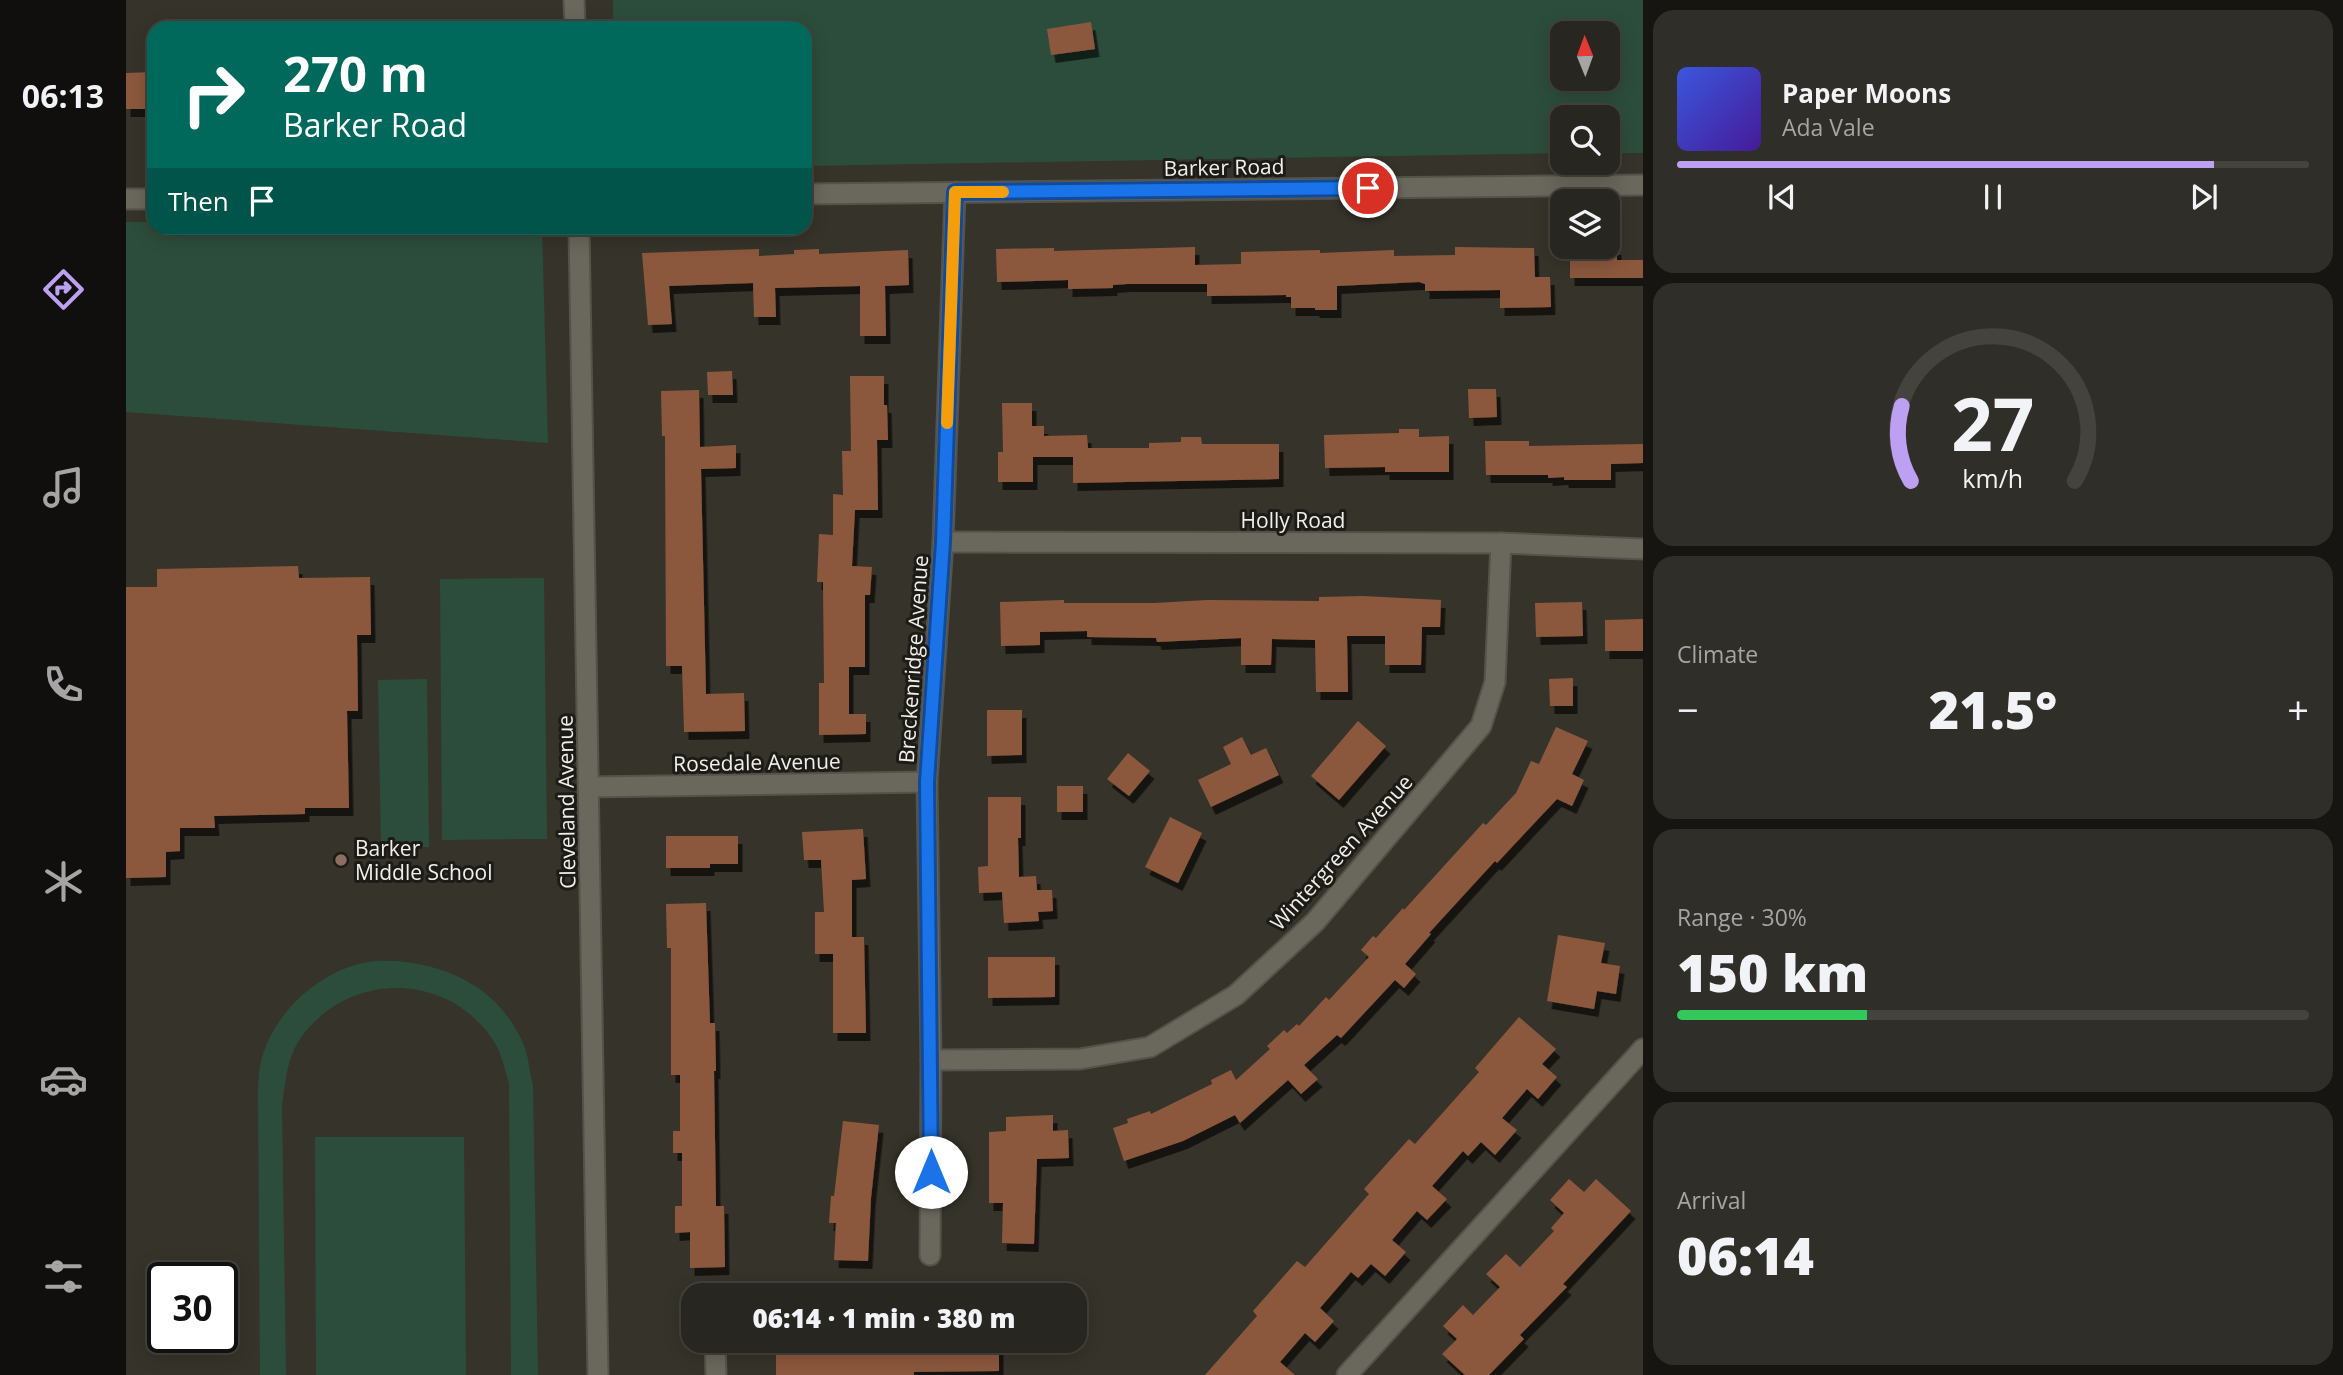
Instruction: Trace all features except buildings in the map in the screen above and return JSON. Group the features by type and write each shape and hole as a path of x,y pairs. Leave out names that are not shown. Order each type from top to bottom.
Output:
{"street":[{"path":"574,0 575,21"},
{"name":"Barker Road","path":"812,194 1643,185"},
{"name":"Breckenridge Avenue","path":"930,1255 931,1060 927,782 943,542 955,192"},
{"path":"126,199 147,199"},
{"name":"Cleveland Avenue","path":"579,235 598,1375"},
{"name":"Holly Road","path":"943,542 1501,543 1643,549"},
{"name":"Wintergreen Avenue","path":"931,1060 1080,1059 1150,1047 1236,995 1315,922 1481,726 1495,682 1501,543"},
{"name":"Rosedale Avenue","path":"588,787 927,782"},
{"path":"1347,1375 1643,1049"},
{"path":"715,1353 716,1375"}],"green space":[{"path":"613,0 1643,0 1643,153 1620,153 1620,105 1550,105 1550,153 812,166 812,21 613,21"},
{"path":"126,222 147,222 147,235 542,235 548,443 126,412"},
{"path":"544,578 547,839 442,840 440,579"},
{"path":"427,679 429,847 381,848 378,680"},
{"path":"371,961 396,961 437,969 474,985 503,1011 525,1048 533,1086 538,1375 511,1375 509,1083 501,1057 495,1043 476,1019 452,1002 426,992 399,988 371,991 344,1000 320,1016 300,1039 292,1054 282,1106 286,1375 260,1375 258,1090 260,1066 266,1047 274,1029 286,1013 315,985 350,967"},
{"path":"315,1137 464,1137 466,1375 316,1375"}],"slow traffic":[{"path":"947,423 955,192 1003,192"}],"place":[{"name":"Barker Middle School","path":"341,860"}],"route":[{"path":"931,1172 927,782 943,542 955,192 1368,188"}]}
